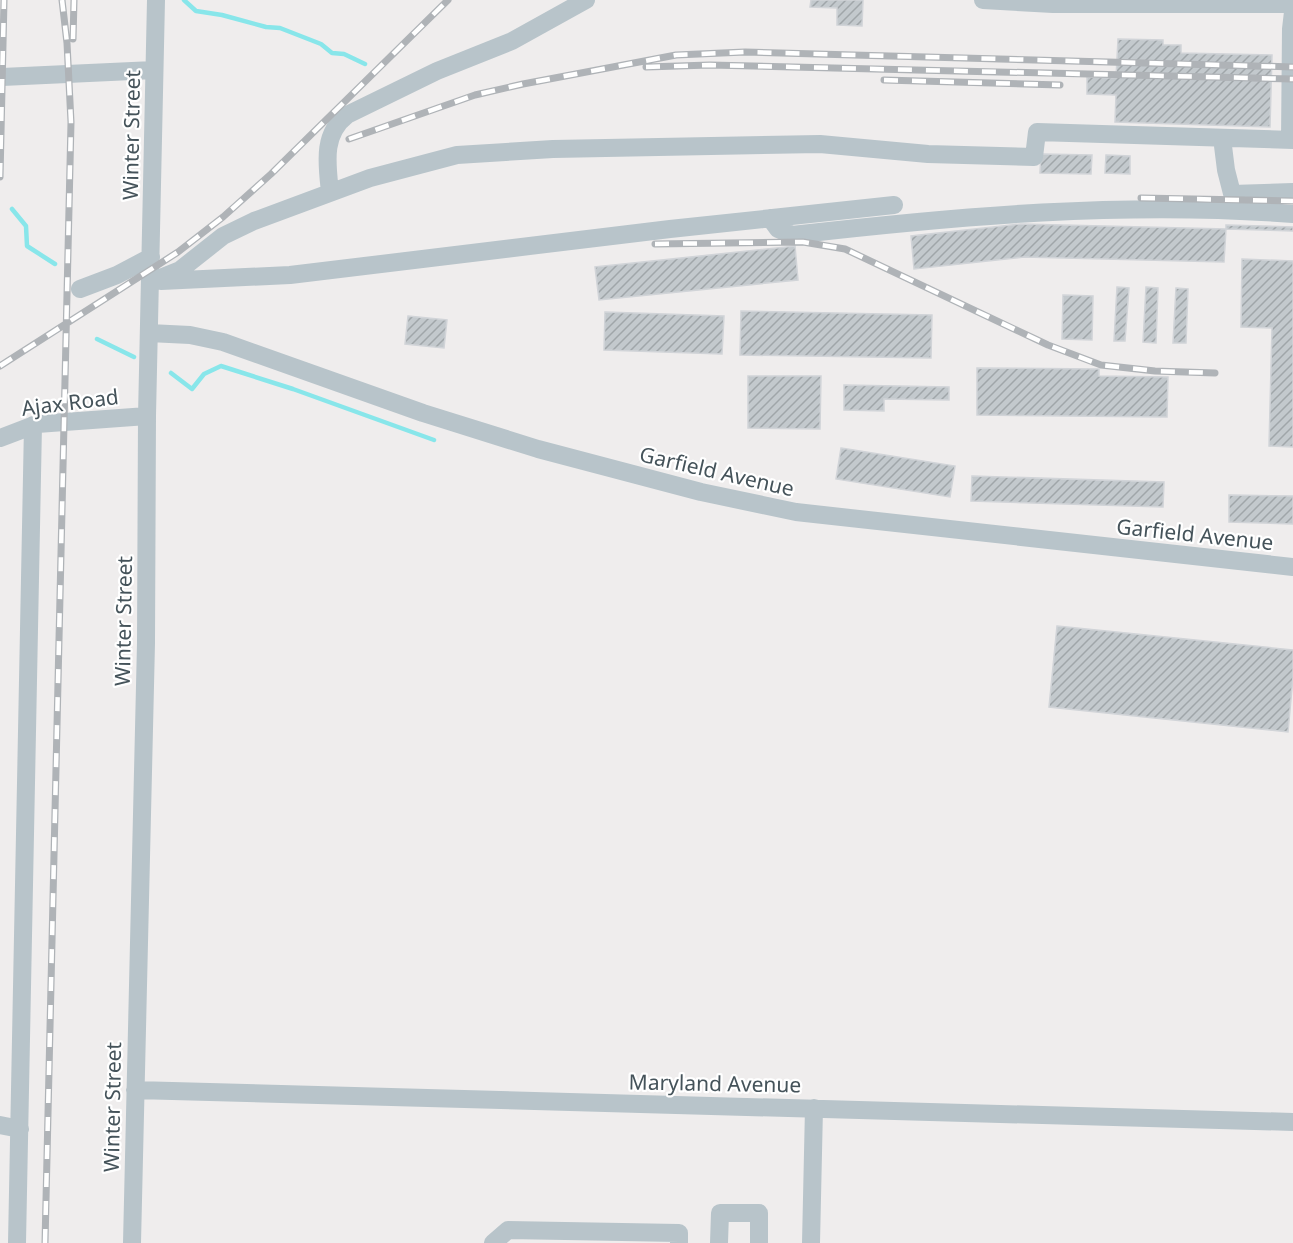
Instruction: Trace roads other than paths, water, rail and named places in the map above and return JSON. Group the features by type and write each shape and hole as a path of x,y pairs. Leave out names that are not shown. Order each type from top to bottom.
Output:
{"street":[{"name":"Winter Street","path":"132,1243 125,1144 135,1090 146,643 147,416 156,0"},
{"path":"330,192 327,164 329,141 335,125 347,115 437,71 512,41 586,0"},
{"path":"983,0 1053,4 1293,4"},
{"path":"150,282 180,270 232,231 370,178 439,158 472,153 820,144 928,154 1034,157 1037,132 1291,140 1293,12"},
{"path":"2,76 154,70"},
{"path":"1222,138 1224,161 1234,202"},
{"path":"770,218 778,229 792,235 920,220 1003,214 1170,208 1234,202 1293,192"},
{"path":"1234,202 1293,214"},
{"path":"150,282 290,275 894,205"},
{"path":"80,289 117,275 151,257"},
{"name":"Garfield Avenue","path":"149,333 190,335 224,342 414,410 516,442 615,470 765,507 1015,538 1293,567"},
{"name":"Ajax Road","path":"0,438 33,425 147,416"},
{"path":"17,1243 33,425"},
{"name":"Maryland Avenue","path":"135,1090 1293,1122"},
{"path":"811,1243 814,1108"},
{"path":"0,1125 20,1129"},
{"path":"719,1243 720,1213 759,1214 759,1243"},
{"path":"493,1243 508,1230 679,1233 679,1243"}],"waterway":[{"path":"184,0 196,11 280,28 321,44 332,53 344,54 365,64"},
{"path":"12,209 26,226 27,246 55,264"},
{"path":"97,339 134,357"},
{"path":"171,373 192,389 204,374 221,366 293,389 434,440"}],"railway":[{"path":"0,177 4,0"},
{"path":"45,1243 71,122 67,43 62,0"},
{"path":"73,39 74,0"},
{"path":"0,366 178,252 223,217 271,174 448,0"},
{"path":"349,139 475,95 676,55 745,52 1293,67"},
{"path":"646,67 710,65 1293,79"},
{"path":"884,80 1060,85"},
{"path":"1141,198 1293,201"},
{"path":"655,244 803,242 845,249 1048,345 1101,365 1155,371 1215,373"}]}
